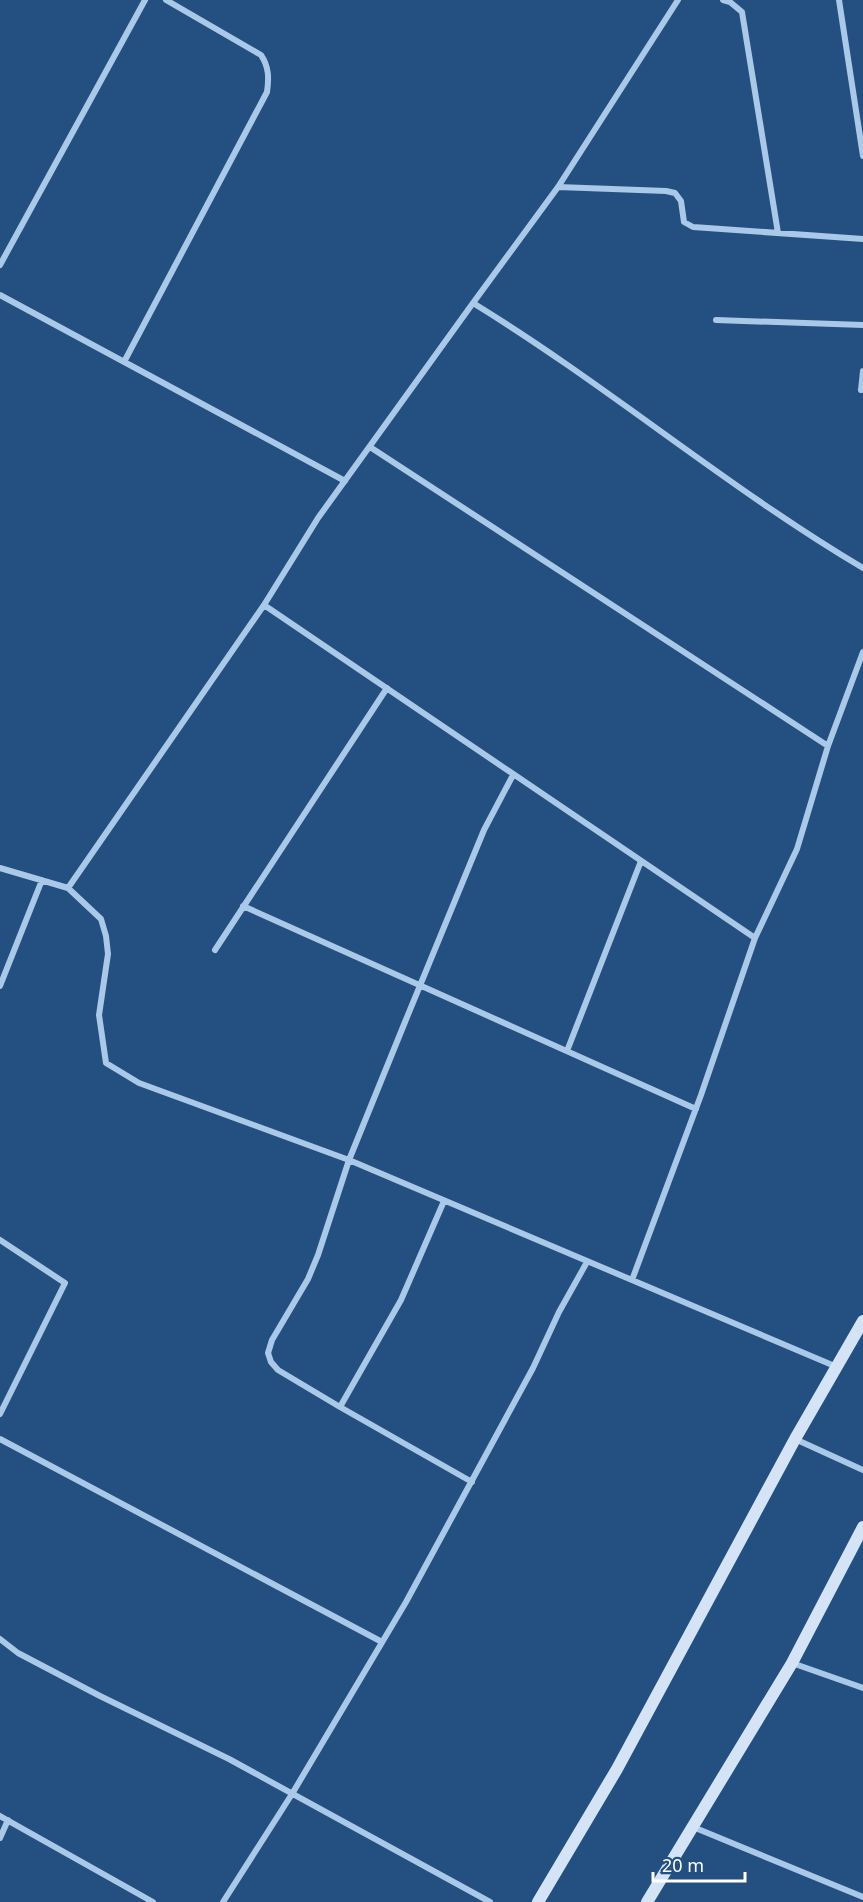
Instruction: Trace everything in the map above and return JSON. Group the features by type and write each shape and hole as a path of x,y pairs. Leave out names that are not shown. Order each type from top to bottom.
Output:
{"street":[{"path":"0,265 145,0"},
{"path":"124,362 267,92 269,78 261,55 166,0"},
{"path":"68,888 264,604 318,518 558,187 678,0"},
{"path":"723,0 730,2 742,12 778,233"},
{"path":"838,0 863,156"},
{"path":"558,187 666,190 675,193 681,201 684,222 693,227 863,239"},
{"path":"0,295 345,481"},
{"path":"473,303 514,328 679,445 863,568"},
{"path":"716,320 863,325"},
{"path":"861,390 863,372"},
{"path":"370,447 828,746"},
{"path":"264,604 755,938"},
{"path":"632,1280 696,1108 755,938 797,849 828,746 863,652"},
{"path":"215,950 387,688"},
{"path":"472,1482 278,1370 267,1353 272,1340 308,1279 349,1160 420,985 484,830 513,775"},
{"path":"567,1051 641,861"},
{"path":"0,868 68,888 101,919 108,954 99,1015 106,1063 139,1083 349,1160 837,1368"},
{"path":"0,986 42,880"},
{"path":"243,906 696,1108"},
{"path":"340,1407 401,1300 444,1201"},
{"path":"0,1240 65,1283 0,1414"},
{"path":"224,1902 292,1794 406,1602 533,1368 559,1312 587,1262"},
{"path":"538,1902 617,1769 795,1439 863,1321"},
{"path":"0,1439 382,1642"},
{"path":"795,1439 863,1470"},
{"path":"647,1902 792,1663 863,1527"},
{"path":"0,1639 18,1653 229,1759 490,1902"},
{"path":"792,1663 863,1688"},
{"path":"0,1816 143,1900 153,1902"},
{"path":"0,1838 8,1820"},
{"path":"693,1827 863,1898"}]}
